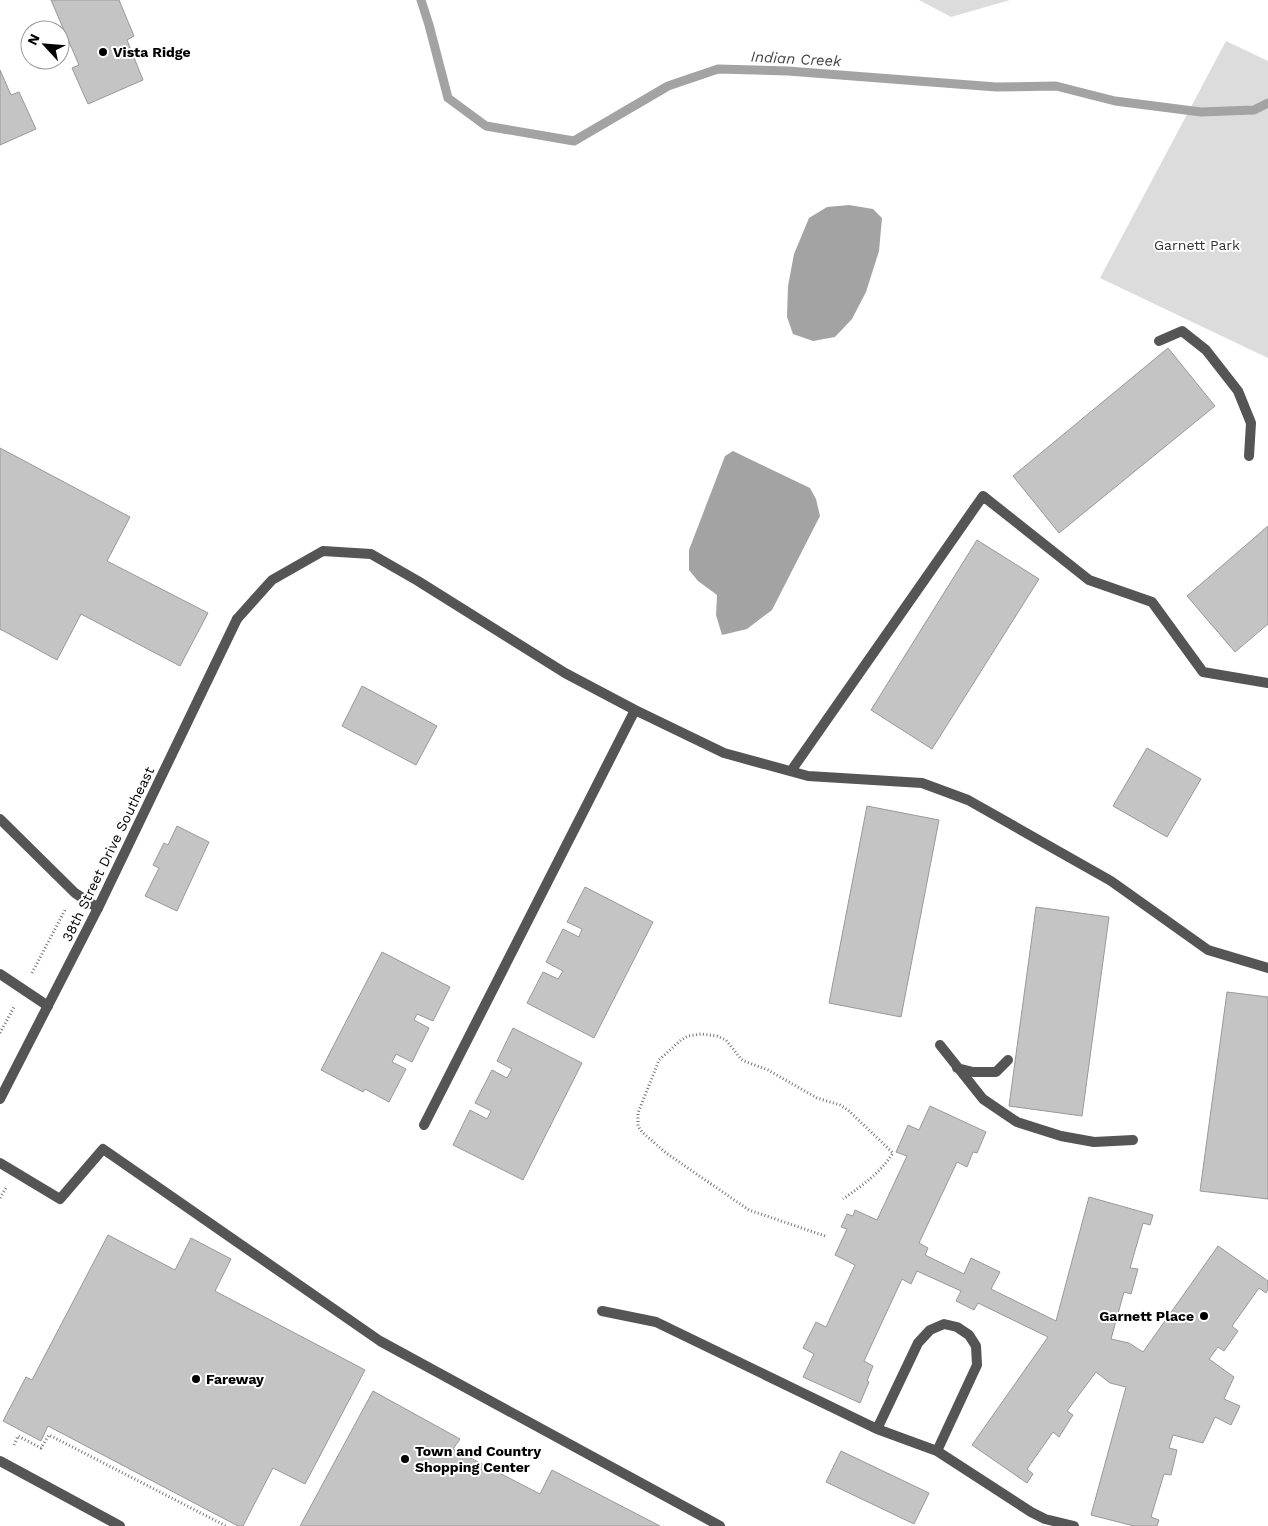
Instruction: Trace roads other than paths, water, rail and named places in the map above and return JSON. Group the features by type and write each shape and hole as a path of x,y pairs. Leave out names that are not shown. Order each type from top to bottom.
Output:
{"street":[{"path":"1159,340 1182,330 1206,350 1238,390 1250,423 1250,456"},
{"path":"791,771 982,496 1089,580 1152,602 1203,672 1268,683"},
{"name":"38th Street Drive Southeast","path":"0,1099 98,908 237,618 272,580 323,551 371,554 418,581 565,673 635,710 724,753 808,776 922,783 968,800 1111,881 1208,950 1268,968"},
{"path":"424,1125 635,710"},
{"path":"0,819 74,893 98,908"},
{"path":"0,974 48,1006"},
{"path":"940,1045 983,1099 1017,1122 1061,1136 1094,1142 1133,1140"},
{"path":"957,1068 973,1072 996,1072 1008,1060"},
{"path":"0,1163 60,1199 102,1149 380,1341 720,1526"},
{"path":"602,1311 656,1322 877,1429 937,1451 1031,1512 1046,1519 1074,1526"},
{"path":"877,1429 918,1343 930,1330 944,1324 957,1327 969,1335 976,1346 976,1365 937,1451"},
{"path":"2,1462 120,1526"}],"waterway":[{"name":"Indian Creek","path":"421,0 448,98 486,126 574,141 668,86 718,69 788,71 996,87 1056,86 1115,101 1201,112 1254,110 1268,103"}],"place":[{"name":"Vista Ridge","path":"103,52"},
{"name":"Garnett Place","path":"1204,1316"},
{"name":"Fareway","path":"196,1379"},
{"name":"Town and Country Shopping Center","path":"405,1459"}],"park label":[{"name":"Garnett Park","path":"1197,245"}]}
